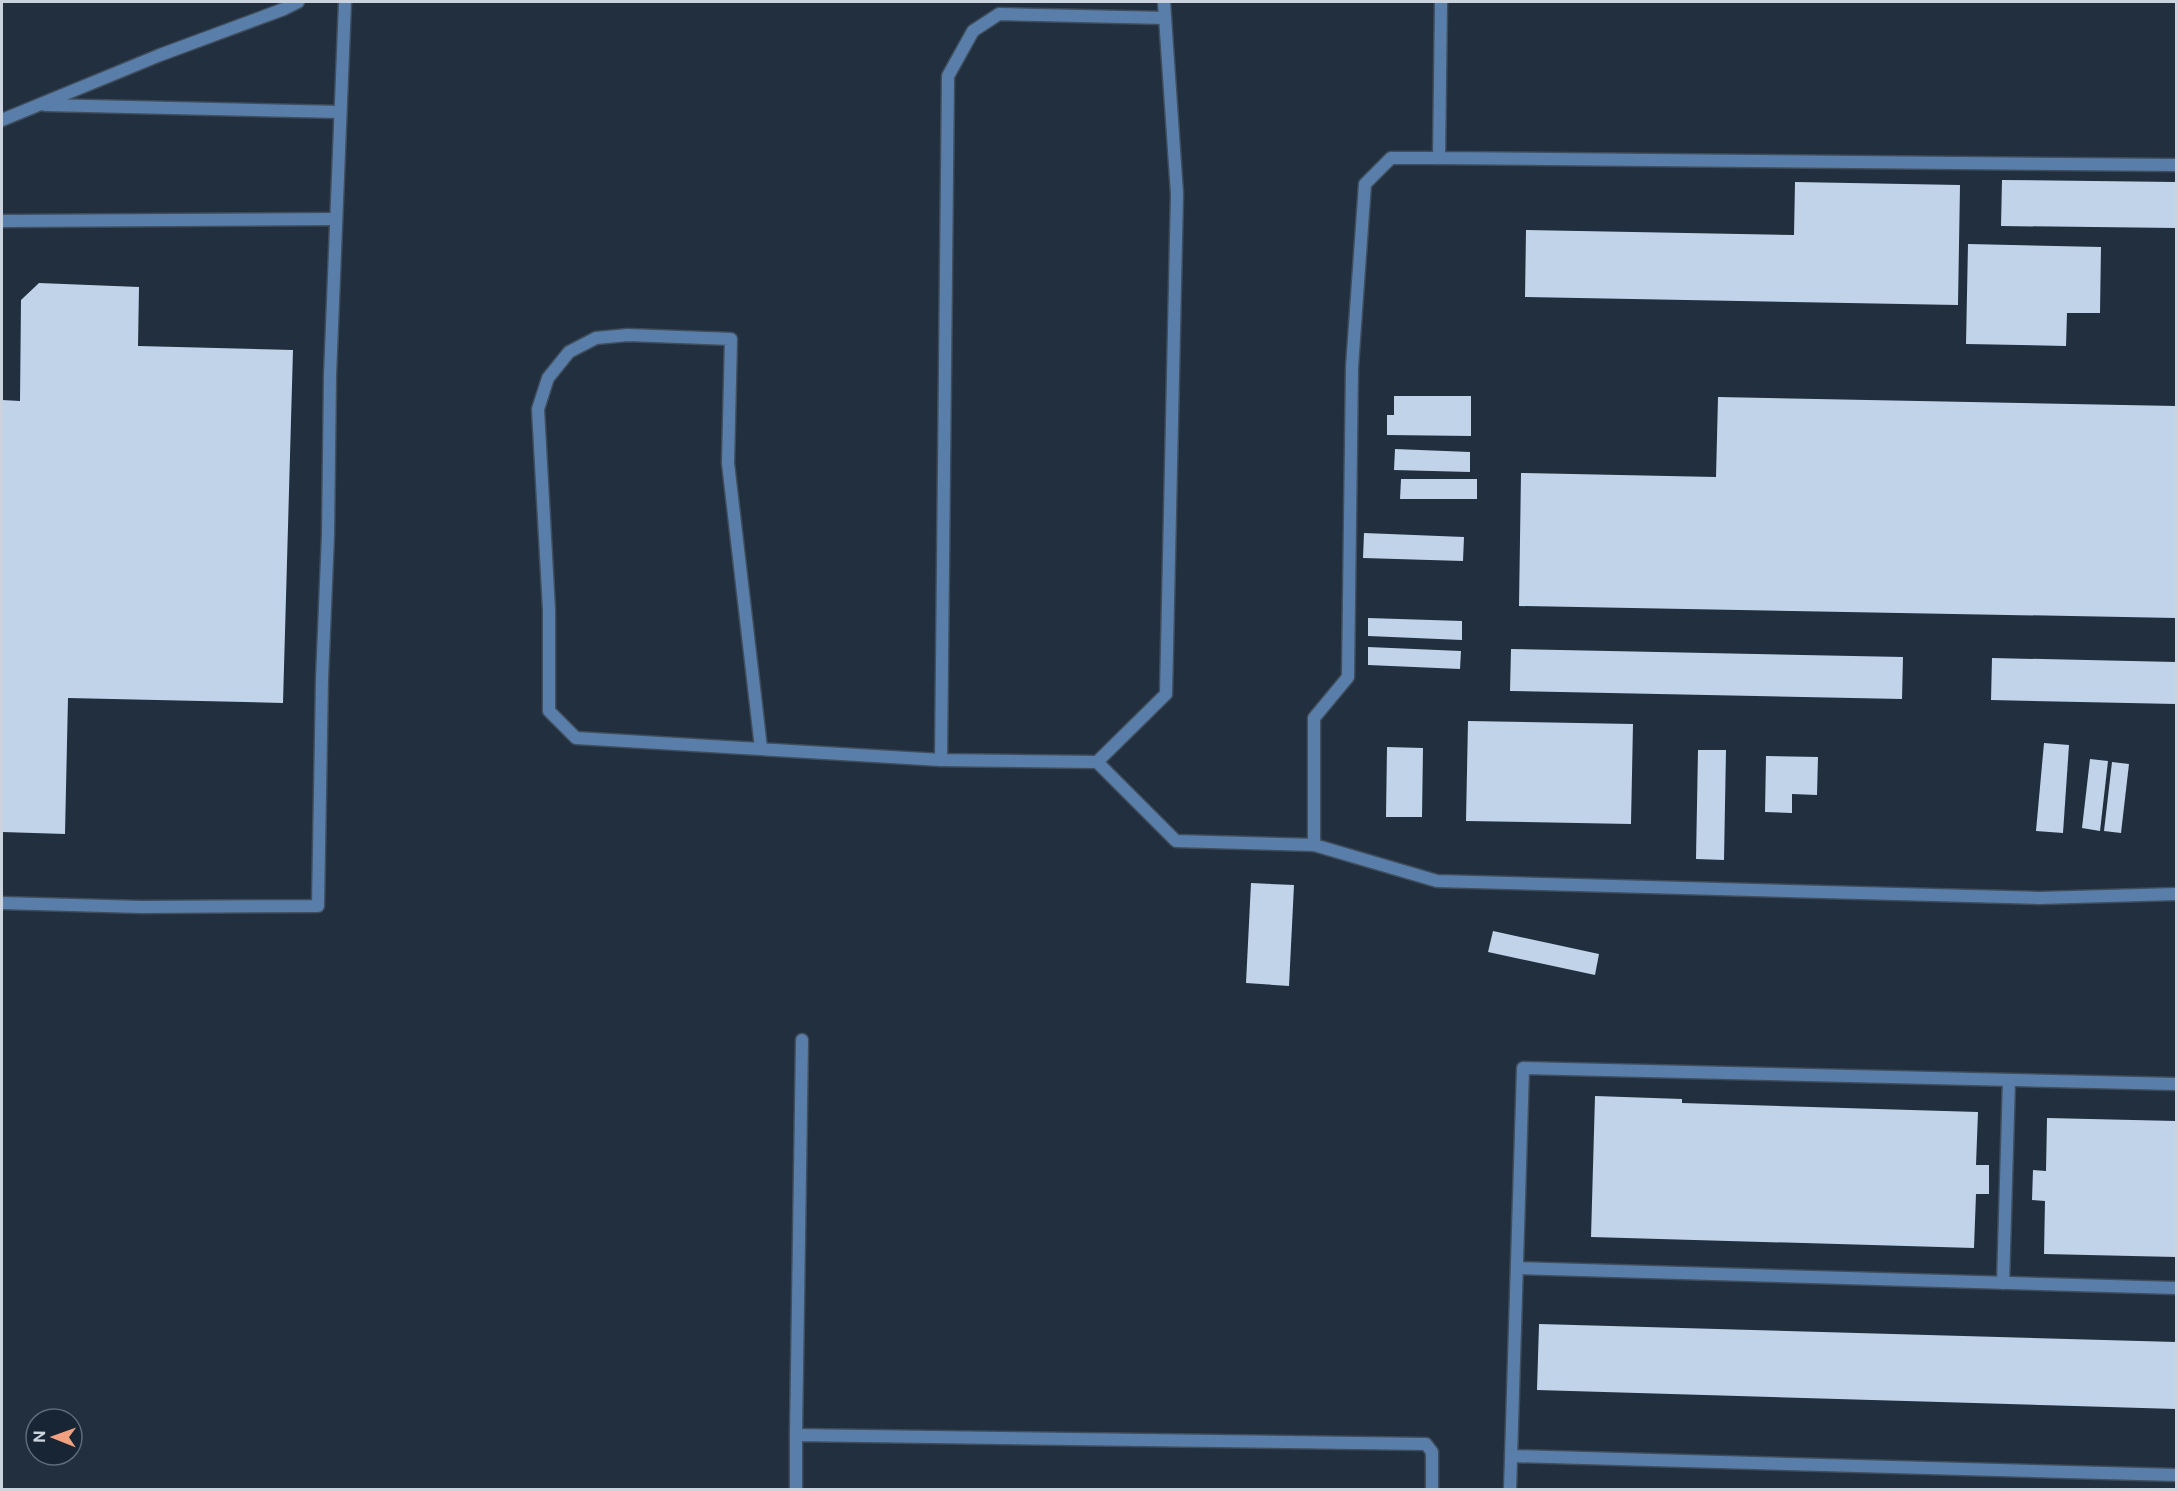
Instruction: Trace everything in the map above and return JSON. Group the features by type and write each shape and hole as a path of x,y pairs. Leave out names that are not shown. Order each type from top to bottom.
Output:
{"lane":[{"path":"2,120 160,55 298,2"},
{"path":"2,903 141,907 318,906 321,680 328,535 336,219 345,2"},
{"path":"1097,762 1166,694 1177,194 1164,2"},
{"path":"1438,158 1441,2"},
{"path":"941,759 948,76 974,31 999,14 1166,18"},
{"path":"39,104 340,112"},
{"path":"1314,845 1314,718 1348,678 1352,367 1365,184 1391,158 2176,165"},
{"path":"2,221 336,219"},
{"path":"761,748 728,462 731,339 628,335 596,338 569,352 555,369 549,378 538,409 549,610 549,711 576,738 941,759 1097,762 1176,841 1314,845 1437,881 2039,898 2176,894"},
{"path":"796,1490 802,1040"},
{"path":"1510,1490 1523,1068 2176,1084"},
{"path":"2003,1283 2009,1080"},
{"path":"1516,1269 2176,1288"},
{"path":"796,1435 1426,1444 1432,1452 1432,1490"},
{"path":"1511,1456 2176,1475"}],"building":[{"path":"2002,180 2176,182 2176,228 2001,226"},
{"path":"1795,182 1960,185 1958,305 1525,297 1526,230 1794,235"},
{"path":"1968,244 2101,247 2100,313 2067,313 2066,346 1966,344"},
{"path":"39,283 139,287 138,346 293,350 283,703 68,698 65,834 2,832 2,400 20,401 21,300"},
{"path":"1394,396 1471,396 1471,436 1387,435 1387,415 1394,415"},
{"path":"1718,397 2176,406 2176,618 1519,606 1521,473 1716,477"},
{"path":"1395,449 1470,452 1470,472 1394,470"},
{"path":"1401,479 1477,479 1477,499 1400,499"},
{"path":"1364,533 1464,537 1463,561 1363,558"},
{"path":"1368,618 1462,621 1462,640 1368,636"},
{"path":"1368,647 1461,651 1460,669 1368,665"},
{"path":"1511,649 1903,657 1902,699 1510,691"},
{"path":"1992,658 2176,662 2176,704 1991,700"},
{"path":"1468,721 1633,724 1631,824 1466,821"},
{"path":"2044,743 2069,745 2063,833 2036,831"},
{"path":"1387,747 1423,748 1422,817 1386,817"},
{"path":"1698,750 1726,750 1724,860 1696,859"},
{"path":"1766,756 1818,757 1817,795 1792,794 1792,813 1765,812"},
{"path":"2090,759 2108,761 2100,831 2082,828"},
{"path":"2112,762 2129,764 2121,833 2104,831"},
{"path":"1251,883 1294,885 1289,986 1246,983"},
{"path":"1493,931 1599,954 1595,975 1488,952"},
{"path":"1595,1096 1682,1099 1682,1103 1978,1112 1976,1165 1989,1165 1989,1194 1976,1194 1974,1248 1591,1237"},
{"path":"2047,1118 2176,1121 2176,1257 2044,1254 2045,1201 2032,1200 2033,1170 2046,1171"},
{"path":"1539,1324 2176,1342 2176,1409 1537,1390"}]}
